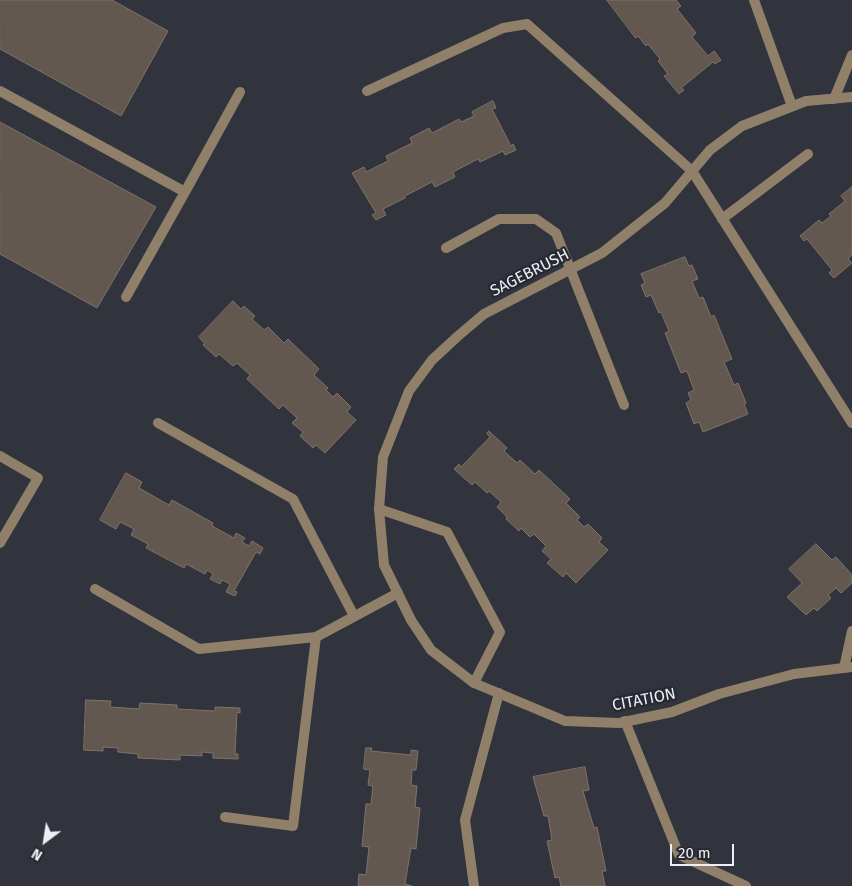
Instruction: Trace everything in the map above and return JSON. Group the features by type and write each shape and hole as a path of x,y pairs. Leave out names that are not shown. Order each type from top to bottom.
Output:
{"street":[{"path":"754,0 792,106"},
{"path":"367,91 503,28 527,24 692,171 852,423"},
{"path":"834,99 852,55"},
{"path":"0,91 185,192"},
{"path":"126,297 240,92"},
{"name":"SAGEBRUSH","path":"398,593 384,565 379,509 383,458 409,391 432,360 484,314 602,253 665,203 710,150 742,126 806,101 852,97"},
{"path":"722,219 808,154"},
{"path":"446,248 499,219 536,220 556,234 624,405"},
{"path":"158,423 293,499 354,616"},
{"path":"0,456 38,478 0,543"},
{"path":"379,509 447,532 500,632 474,683"},
{"path":"95,589 199,649 316,637 398,593"},
{"name":"CITATION","path":"398,593 411,620 431,650 474,683 565,721 625,722 672,712 719,694 794,674 848,668"},
{"path":"848,668 852,631"},
{"path":"225,817 293,826 316,637"},
{"path":"474,886 465,820 499,694"},
{"path":"625,722 679,855 746,886"}],"building":[{"path":"0,0 112,0 168,31 121,116 0,49"},
{"path":"607,0 676,0 681,6 677,9 696,33 692,37 708,56 714,51 721,60 715,64 713,62 681,88 684,90 679,94 664,76 668,74 658,61 660,59 648,44 646,46 638,36 636,38"},
{"path":"493,101 496,108 492,109 511,146 513,144 516,150 505,155 503,151 480,162 478,159 453,172 455,177 435,187 432,182 383,209 386,215 376,220 372,215 376,213 352,173 364,167 366,172 388,161 386,156 412,143 410,138 429,128 432,133 459,119 461,122 474,116 472,112"},
{"path":"0,122 156,207 97,308 0,254"},
{"path":"852,187 852,255 848,259 852,263 834,278 829,273 832,270 807,239 804,241 800,236 819,220 822,223 831,216 829,214 845,201 841,196"},
{"path":"685,257 689,266 692,265 698,279 692,281 699,298 703,297 711,317 714,315 732,359 724,362 734,385 738,383 748,414 703,432 699,422 694,424 686,403 691,400 688,393 694,390 687,371 681,373 665,333 669,331 661,312 659,313 651,295 646,297 641,285 645,283 641,274"},
{"path":"233,301 241,309 244,306 255,316 252,319 264,330 268,327 284,343 288,339 319,369 314,375 328,388 326,390 333,397 337,393 351,407 347,412 356,420 325,453 316,445 313,448 300,436 303,432 292,423 297,418 283,405 279,409 247,379 250,375 237,363 233,366 219,354 216,357 203,345 205,344 199,337"},
{"path":"489,431 507,448 504,451 517,463 520,460 535,474 539,470 570,499 566,503 580,517 577,520 584,527 588,524 602,538 599,542 608,550 576,583 566,573 563,577 547,563 551,559 542,551 546,546 534,534 530,537 521,528 519,531 506,519 507,517 497,507 501,502 475,482 472,485 454,469 459,464 461,467 490,437 487,434"},
{"path":"126,473 142,482 139,488 169,505 172,500 213,523 212,526 234,538 236,533 245,538 242,542 249,546 252,541 263,548 260,554 256,552 234,591 237,592 235,596 226,592 230,584 222,580 220,584 210,579 213,574 207,570 205,574 186,564 184,568 146,548 148,544 131,535 134,529 120,522 116,529 100,520"},
{"path":"816,544 832,560 836,557 852,575 852,583 841,593 836,588 828,595 831,598 817,611 814,608 806,615 787,597 802,583 789,569"},
{"path":"86,700 111,701 110,707 139,709 140,703 177,705 177,709 215,711 215,707 240,708 240,713 237,712 235,754 238,754 238,759 213,758 213,753 202,752 202,756 180,755 180,760 138,758 138,754 118,752 118,748 103,747 103,751 84,750"},
{"path":"366,748 372,748 371,751 411,755 411,750 418,751 416,770 412,770 411,785 417,786 415,807 420,808 416,849 411,848 405,884 412,886 358,886 359,874 366,875 369,847 362,846 366,804 371,804 373,786 368,785 370,770 364,769"},
{"path":"585,767 589,790 583,791 594,828 597,827 606,871 602,871 605,886 561,886 559,877 555,878 547,841 552,840 548,816 544,816 533,777"}]}
